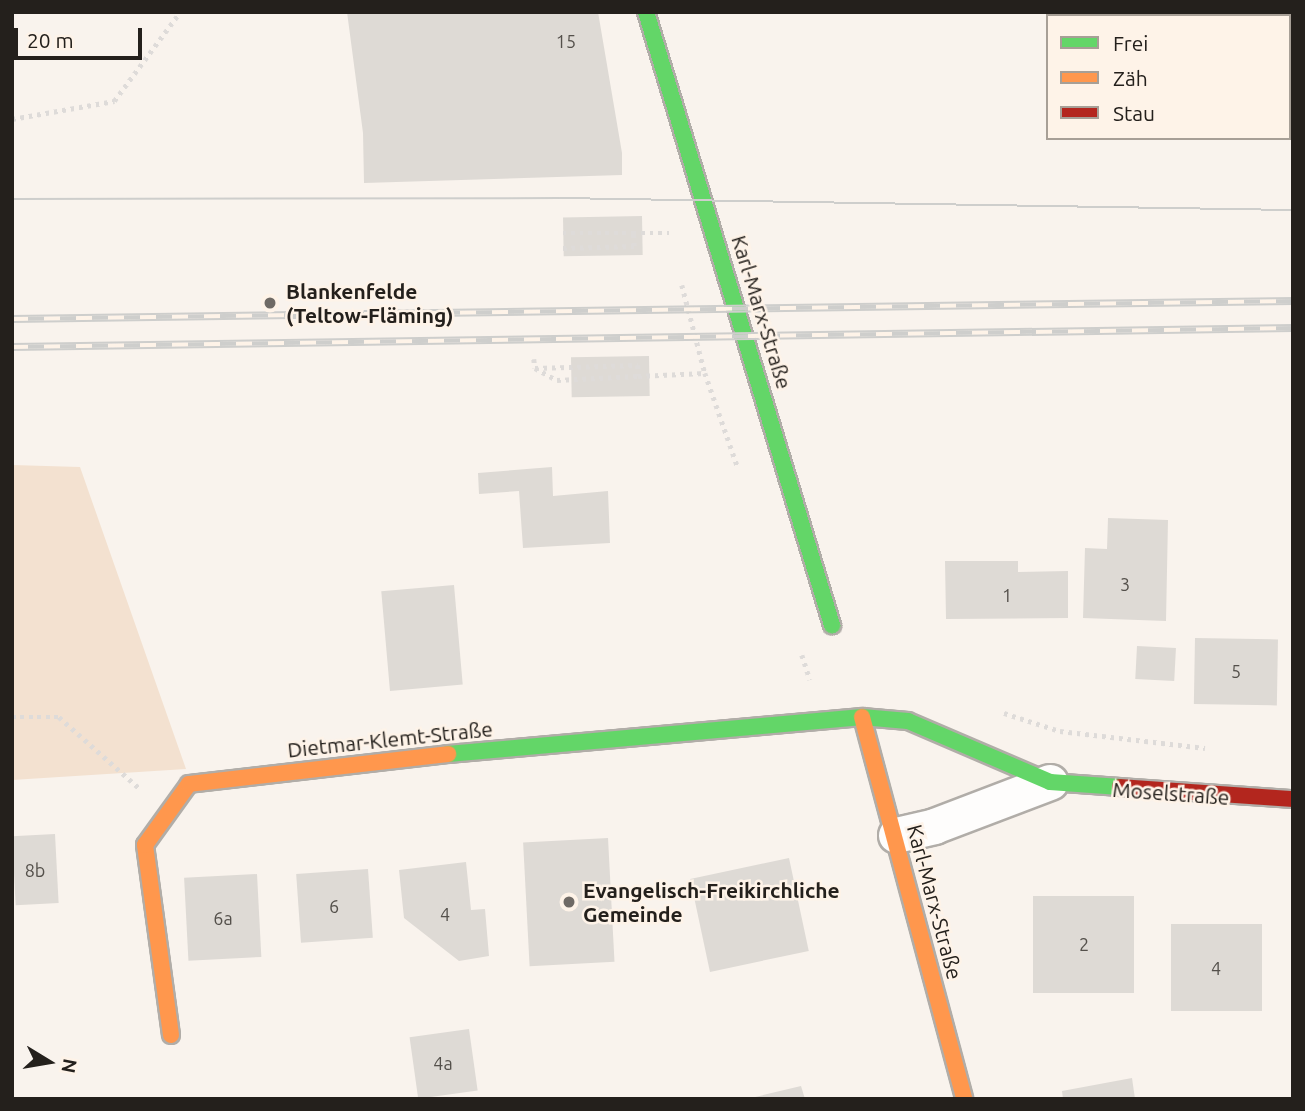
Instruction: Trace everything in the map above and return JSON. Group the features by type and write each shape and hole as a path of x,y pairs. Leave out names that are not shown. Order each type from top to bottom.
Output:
{"street":[{"name":"Karl-Marx-Straße","path":"646,12 832,625"},
{"name":"Karl-Marx-Straße","path":"862,717 896,835 964,1099"},
{"name":"Moselstraße","path":"862,717 908,722 941,733 1050,782 1293,799"},
{"name":"Dietmar-Klemt-Straße","path":"171,1035 145,845 166,812 189,784 303,768 862,717"},
{"name":"Moselstraße","path":"896,835 934,826 1050,782"}],"path":[{"path":"12,119 114,101 180,12"},
{"path":"563,233 669,233 672,246"},
{"path":"563,248 634,246 634,233"},
{"path":"535,368 557,380 705,373 679,271"},
{"path":"534,359 535,368"},
{"path":"535,368 638,365 638,376"},
{"path":"994,710 1060,731 1210,749"},
{"path":"12,717 59,717 166,812"}],"shaded area":[{"path":"12,465 80,467 186,769 12,780"}],"building":[{"path":"347,12 598,12 622,153 622,175 364,183 363,133"},
{"path":"642,216 643,255 564,256 563,217"},
{"path":"649,356 650,396 572,397 571,357"},
{"path":"552,467 553,496 608,491 610,543 523,548 519,491 479,494 478,473"},
{"path":"1108,518 1168,520 1166,621 1083,618 1085,548 1107,549"},
{"path":"945,561 1018,561 1018,572 1068,571 1068,618 946,619"},
{"path":"454,585 463,685 390,691 381,591"},
{"path":"1195,638 1278,639 1277,705 1194,704"},
{"path":"1137,646 1176,648 1174,681 1135,679"},
{"path":"55,834 59,903 16,905 12,836"},
{"name":"Evangelisch-Freikirchliche Gemeinde","path":"608,838 614,962 530,966 523,842"},
{"path":"789,858 809,951 710,972 690,879"},
{"path":"466,862 471,910 485,909 489,956 459,961 404,918 399,870"},
{"path":"368,869 373,938 301,943 296,874"},
{"path":"257,874 261,957 188,961 184,878"},
{"path":"1033,896 1134,896 1134,993 1033,993"},
{"path":"1171,924 1262,924 1262,1011 1171,1011"},
{"path":"469,1029 478,1090 418,1099 410,1037"},
{"path":"1132,1078 1135,1099 1063,1099 1062,1091"},
{"path":"801,1086 805,1099 751,1098"}],"tram line":[{"path":"12,199 559,198 1293,210"}],"railway":[{"path":"12,319 1293,301"},
{"path":"12,347 1293,328"}],"traffic: fast":[{"path":"646,12 832,625"},
{"path":"448,754 862,717 908,721 1050,782 1120,787"}],"traffic: slow":[{"path":"862,717 964,1099"},
{"path":"171,1035 145,845 189,784 448,754"}],"traffic: jam":[{"path":"1120,787 1293,799"}],"place":[{"name":"Blankenfelde (Teltow-Fläming)","path":"270,303"},
{"name":"Evangelisch-Freikirchliche Gemeinde","path":"569,902"}]}
